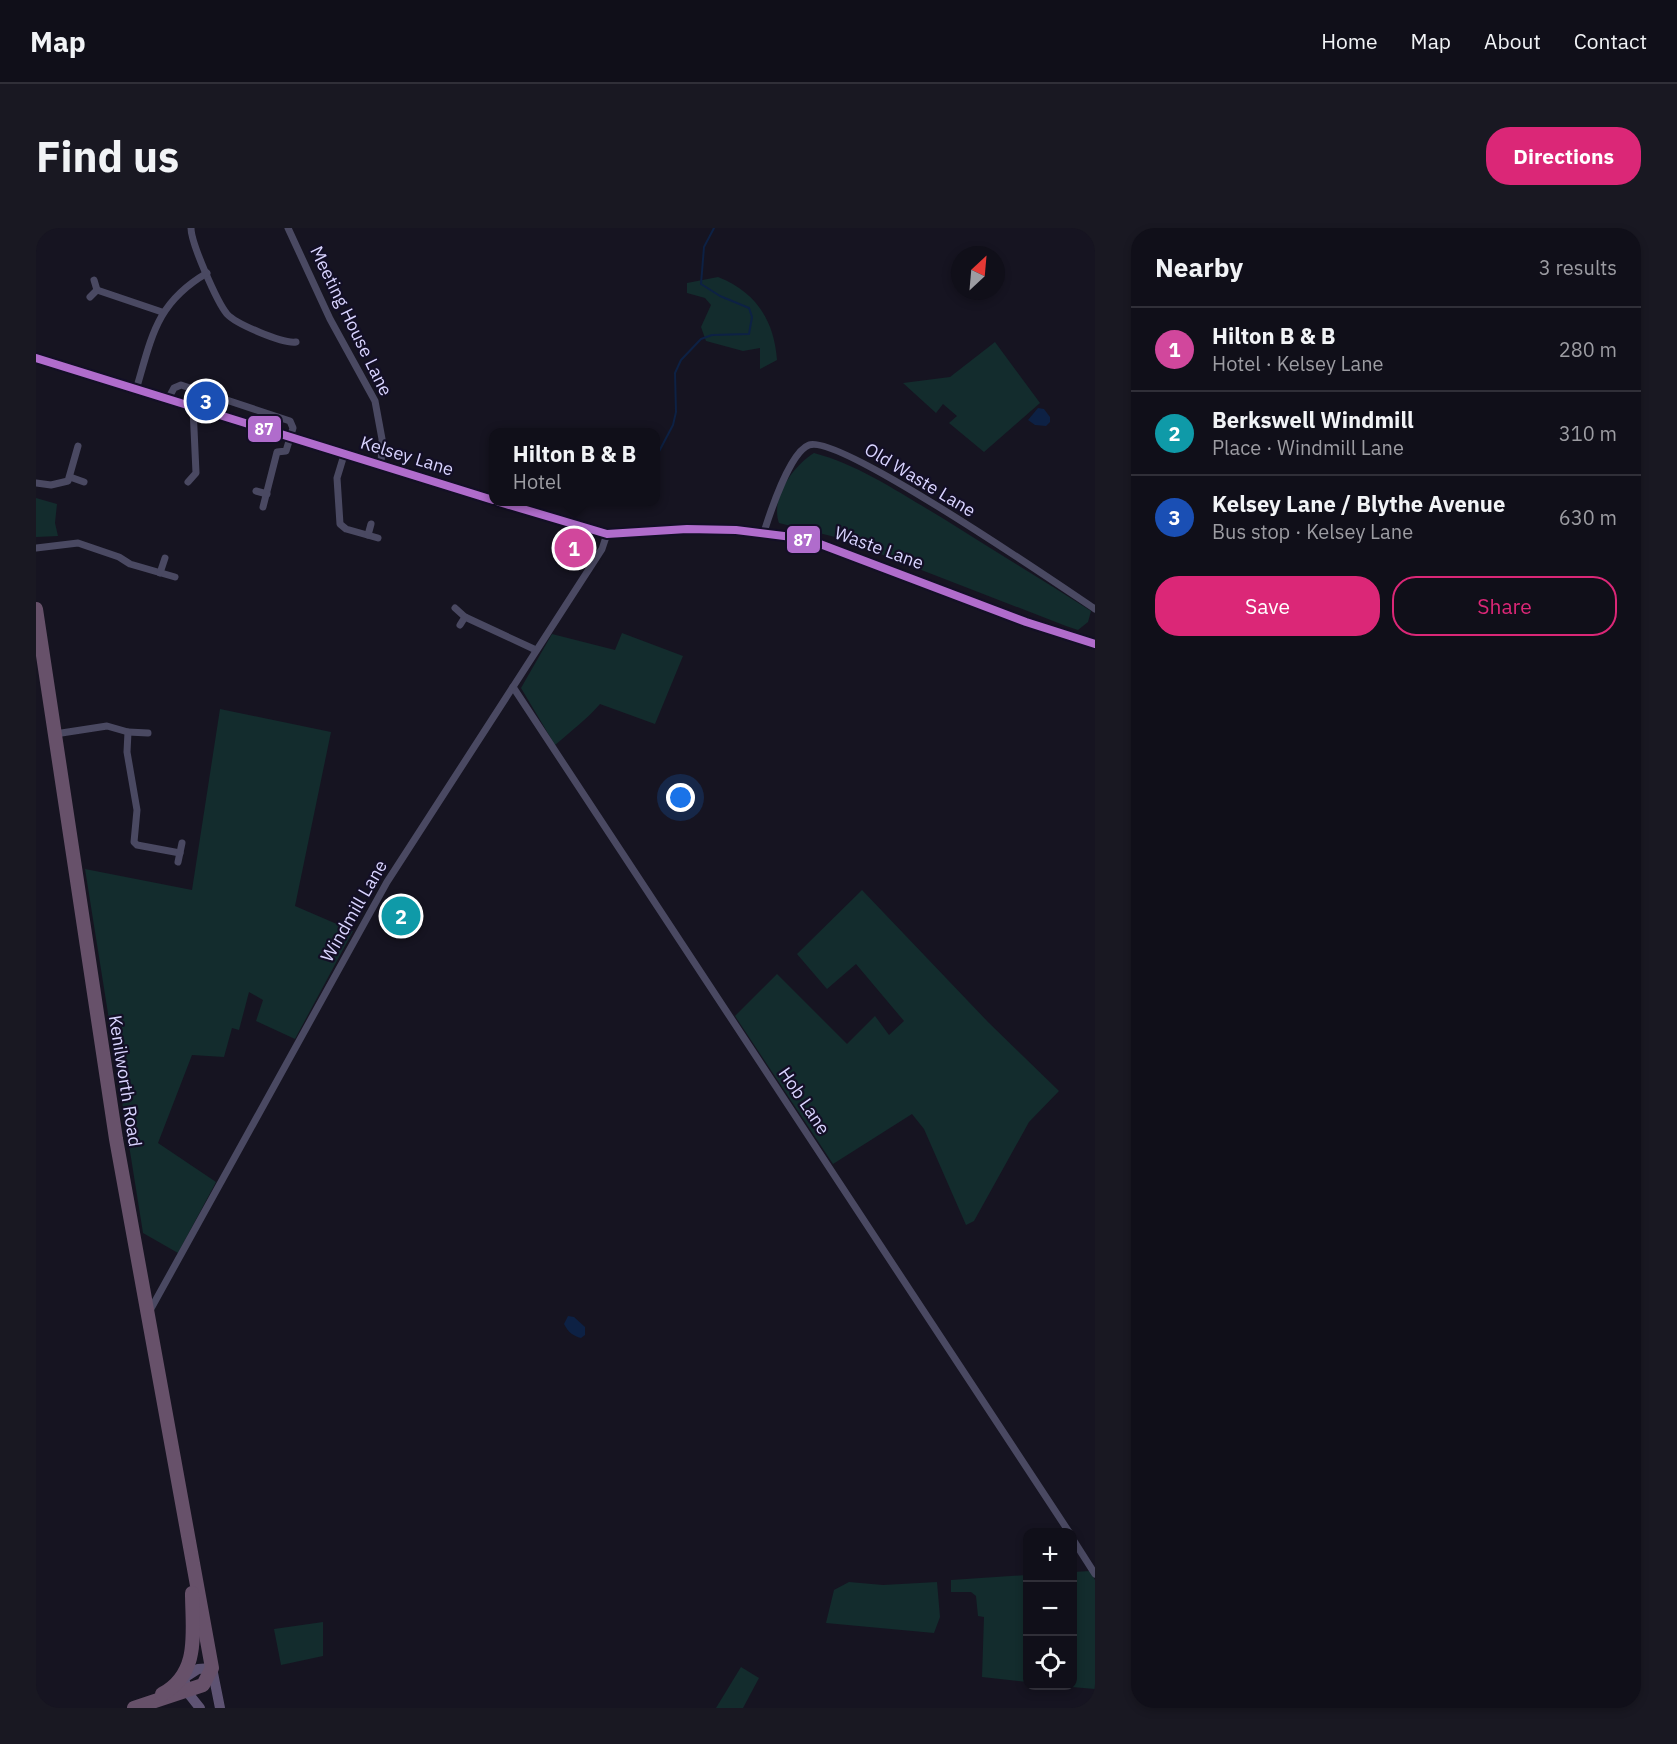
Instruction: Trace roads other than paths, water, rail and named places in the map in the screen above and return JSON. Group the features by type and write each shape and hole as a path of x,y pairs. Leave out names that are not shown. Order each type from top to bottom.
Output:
{"highway":[{"name":"Kenilworth Road","path":"36,609 116,1139 146,1316 192,1557"},
{"path":"135,1708 186,1684 203,1685 212,1668 192,1557"},
{"path":"135,1708 173,1696 186,1684 193,1635 192,1557"}],"main road":[{"name":"Kelsey Lane","path":"36,358 489,499"},
{"path":"515,506 607,534"},
{"name":"Waste Lane","path":"607,534 687,529 764,532 820,544 1026,622 1095,644"},
{"path":"212,1668 220,1708"},
{"path":"186,1684 200,1708"},
{"path":"173,1696 185,1698 200,1708"}],"street":[{"path":"191,228 193,242 207,273 224,308 233,320 285,342 296,342"},
{"name":"Meeting House Lane","path":"288,228 330,319 375,401 381,427 381,466"},
{"path":"136,390 162,312 182,290 207,273"},
{"path":"94,280 97,290"},
{"path":"97,290 162,312"},
{"path":"90,297 97,290"},
{"path":"168,399 174,388 182,385 275,414 292,423 286,451 277,453 263,507"},
{"path":"188,482 196,473 193,407"},
{"name":"Old Waste Lane","path":"764,532 795,459 807,446 820,444 855,459 943,510 1095,609"},
{"path":"36,483 51,485 64,483 70,477 78,446"},
{"path":"344,454 337,478 340,524 346,529 378,538"},
{"path":"70,477 84,482"},
{"path":"256,491 267,494"},
{"path":"368,535 370,524"},
{"name":"Windmill Lane","path":"146,1316 158,1300 387,882 603,549 607,534"},
{"path":"36,548 78,543 175,578"},
{"path":"160,573 165,558"},
{"path":"455,608 465,617 536,650"},
{"path":"460,625 465,617"},
{"name":"Hob Lane","path":"513,687 1066,1528"},
{"path":"55,734 107,726 128,732 148,733"},
{"path":"128,732 127,752 137,810 134,842 137,845 180,853"},
{"path":"178,862 182,843"},
{"path":"1077,1546 1095,1574"}],"water":[{"path":"1038,408 1044,409 1050,417 1050,422 1046,426 1035,425 1028,420"},
{"path":"568,1316 574,1317 585,1327 585,1335 581,1338 571,1333 564,1324"}],"waterway":[{"path":"660,450 673,425 676,412 675,373 681,360 701,339 712,335 749,334 752,317 749,308 720,296 701,284 704,247 714,228"}],"place":[{"name":"Kelsey Lane / Blythe Avenue","path":"206,401"},
{"name":"Hilton B & B","path":"574,548"},
{"name":"Berkswell Windmill","path":"401,916"}]}
